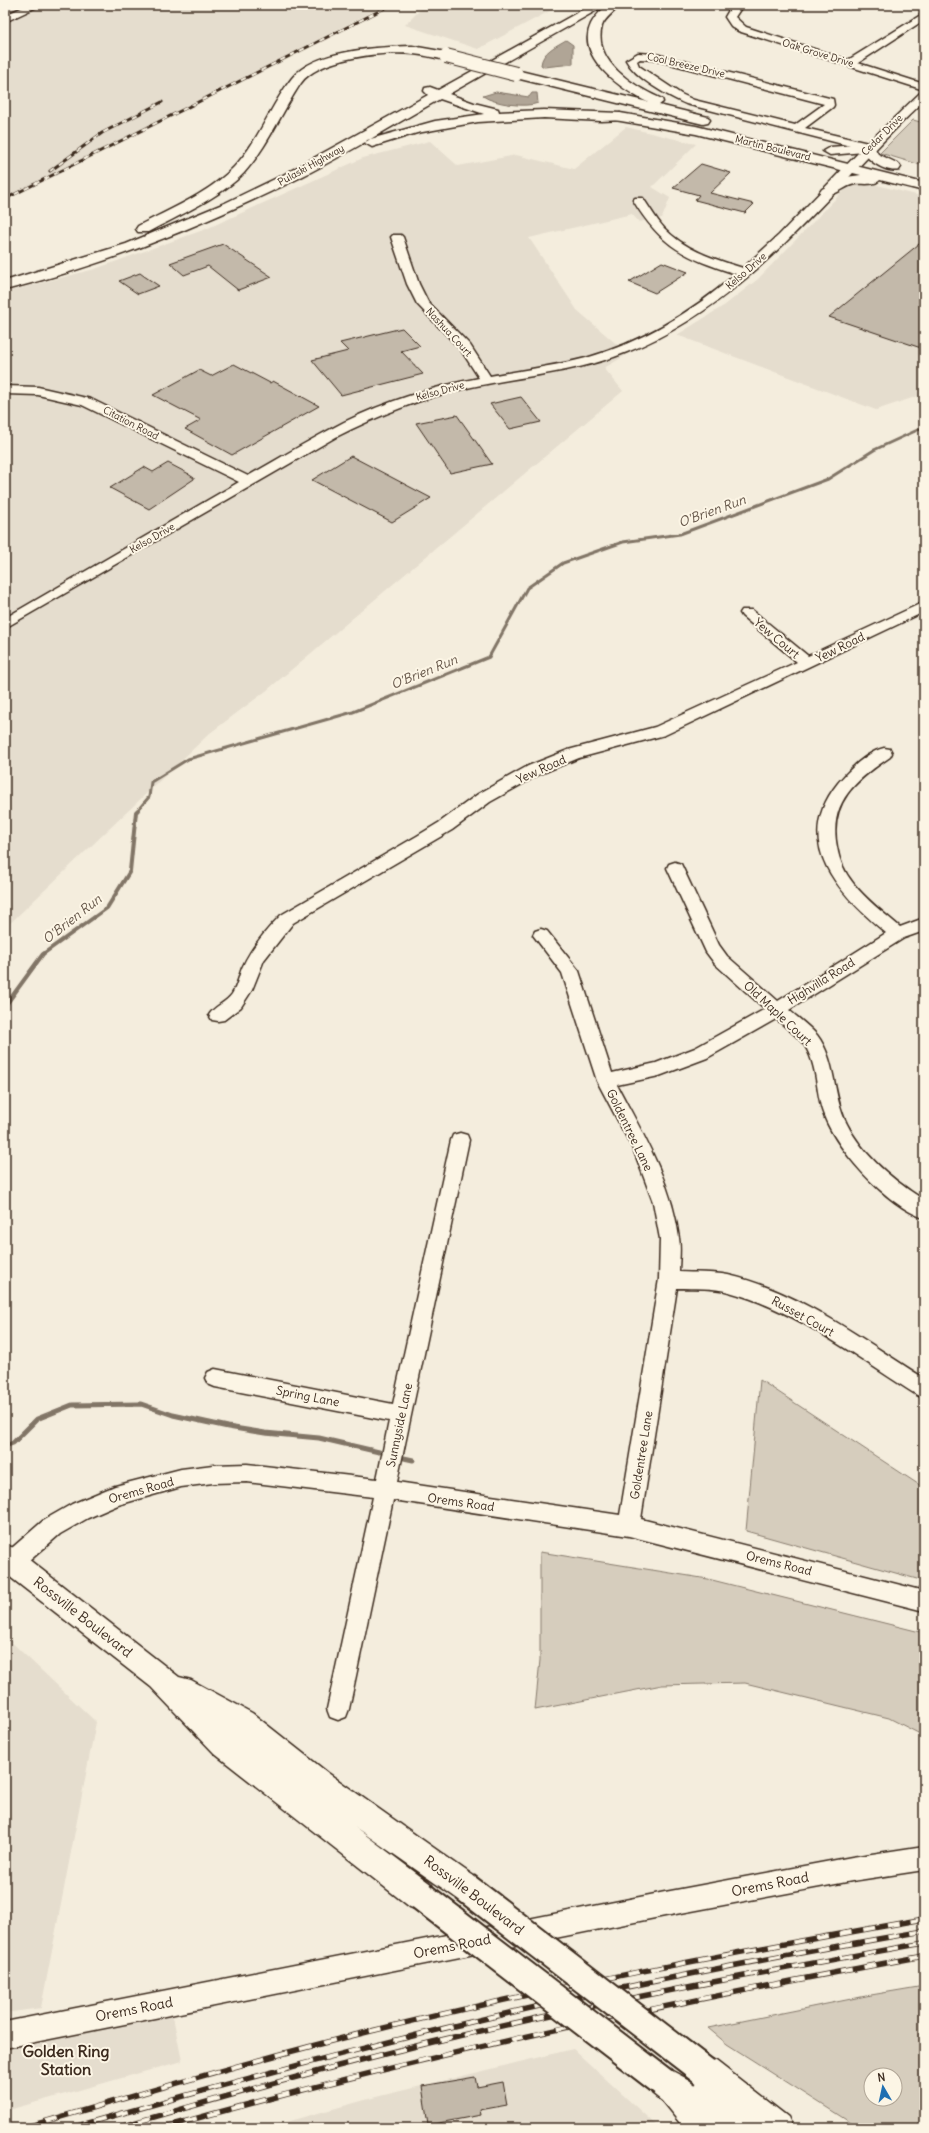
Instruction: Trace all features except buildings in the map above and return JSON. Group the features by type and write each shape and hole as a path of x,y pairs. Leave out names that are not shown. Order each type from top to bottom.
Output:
{"main road":[{"name":"Pulaski Highway","path":"5,286 64,269 139,236 245,186 578,5"},
{"name":"Pulaski Highway","path":"5,273 139,236 230,206 288,178 600,5"},
{"path":"614,5 599,21 595,32 597,51 608,69 620,80 647,98 703,120"},
{"path":"139,236 206,195 238,171 260,144 297,80 311,68 344,56 383,50 412,50 446,56 703,120"},
{"path":"425,89 469,106 493,112 563,112 620,117"},
{"path":"288,178 384,138 439,124 529,115 620,117"},
{"name":"Martin Boulevard","path":"620,117 696,130 854,163 894,168 924,176"},
{"name":"Martin Boulevard","path":"703,120 830,151 854,163 924,187"},
{"path":"830,151 869,148 873,157 894,168"},
{"path":"827,192 845,182 857,178 910,183"},
{"name":"Rossville Boulevard","path":"8,1559 161,1678 225,1744 667,2085 704,2102 736,2128"},
{"name":"Rossville Boulevard","path":"161,1678 242,1723 318,1783 465,1887 776,2128"},
{"path":"716,2080 767,2113 794,2128"},
{"path":"667,2085 705,2128"}],"street":[{"path":"5,19 36,5"},
{"name":"Oak Grove Drive","path":"738,5 730,17 738,26 924,87"},
{"path":"850,63 924,16"},
{"name":"Cool Breeze Drive","path":"796,129 830,106 829,101 655,57 638,56 631,60 635,68 683,99 796,129 869,148"},
{"name":"Cedar Drive","path":"854,163 894,121 924,95"},
{"name":"Kelso Drive","path":"5,624 331,434 377,411 433,392 487,380 566,366 623,349 690,316 746,273 854,163"},
{"path":"639,200 648,217 658,230 676,246 707,260 746,273"},
{"name":"Nashua Court","path":"397,237 413,284 423,304 466,348 487,380"},
{"name":"Citation Road","path":"5,390 38,391 86,402 249,482"},
{"name":"Yew Road","path":"218,1015 239,1000 255,959 271,935 287,919 446,826 484,798 511,782 550,764 594,748 660,731 807,663 924,606"},
{"name":"Yew Court","path":"747,612 807,663"},
{"path":"884,753 866,764 835,798 829,809 826,831 831,856 840,877 864,905 898,934"},
{"name":"Old Maple Court","path":"675,868 712,948 730,969 775,1010 810,1039 816,1048 824,1066 833,1112 839,1124 862,1158 906,1199 924,1210"},
{"name":"Highvilla Road","path":"606,1082 659,1069 700,1053 775,1010 898,934 924,924"},
{"name":"Goldentree Lane","path":"541,935 570,971 606,1082 644,1151 663,1202 670,1239 670,1279 629,1526"},
{"name":"Sunnyside Lane","path":"338,1709 460,1140"},
{"name":"Russet Court","path":"670,1279 727,1283 768,1296 793,1307 924,1389"},
{"name":"Spring Lane","path":"215,1378 401,1414"},
{"name":"Orems Road","path":"8,1559 52,1527 80,1511 115,1496 181,1478 213,1474 247,1473 290,1476 629,1526 752,1556 924,1601"},
{"name":"Orems Road","path":"5,2035 665,1904 852,1869 924,1858"}],"shaded area":[{"path":"5,5 386,5 5,198"},
{"path":"425,5 561,5 478,49 405,25"},
{"path":"566,40 573,45 573,64 544,67 541,65 544,56 547,53"},
{"path":"496,92 529,97 532,93 537,93 538,103 518,105 502,103 483,96"},
{"path":"913,120 924,123 924,166 880,153"},
{"path":"626,127 696,144 652,187 670,198 662,218 639,222 632,214 529,238 577,310 628,354 604,368 623,391 266,691 210,733 5,928 5,292 95,269 206,229 363,158 430,141 458,166 516,155 574,169"},
{"path":"873,184 924,197 924,394 876,410 677,335 725,305 758,279 845,189 852,186"},
{"path":"760,1380 924,1488 924,1581 746,1531"},
{"path":"540,1552 708,1579 924,1633 924,1736 889,1718 745,1683 662,1685 535,1710 540,1660"},
{"path":"5,1636 96,1722 41,2008 5,2013"},
{"path":"924,1986 924,2128 859,2128 727,2044 708,2028 871,1995"},
{"path":"172,2012 182,2061 5,2111 5,2047"},
{"path":"573,2049 659,2128 264,2128 376,2097"}],"waterway":[{"name":"O'Brien Run","path":"137,811 149,797 151,782 188,759 353,712 489,657 527,588 563,563 623,542 680,534 828,479 874,450 924,427"},
{"name":"O'Brien Run","path":"5,1006 43,954 107,908 130,871 137,811"},
{"path":"5,1446 13,1443 37,1419 72,1405 141,1404 173,1415 228,1427 265,1433 319,1438 379,1452"},
{"path":"404,1458 413,1460"}],"railway":[{"path":"5,199 391,5"},
{"path":"50,171 102,133 162,102"},
{"path":"23,2128 278,2055 433,2016 643,1971 924,1919"},
{"path":"70,2128 333,2056 546,2005 707,1971 924,1931"},
{"path":"116,2128 286,2080 458,2036 690,1986 924,1943"},
{"path":"162,2128 351,2078 541,2033 636,2012 924,1956"}],"district":[{"name":"Golden Ring Station","path":"66,2060"}]}
